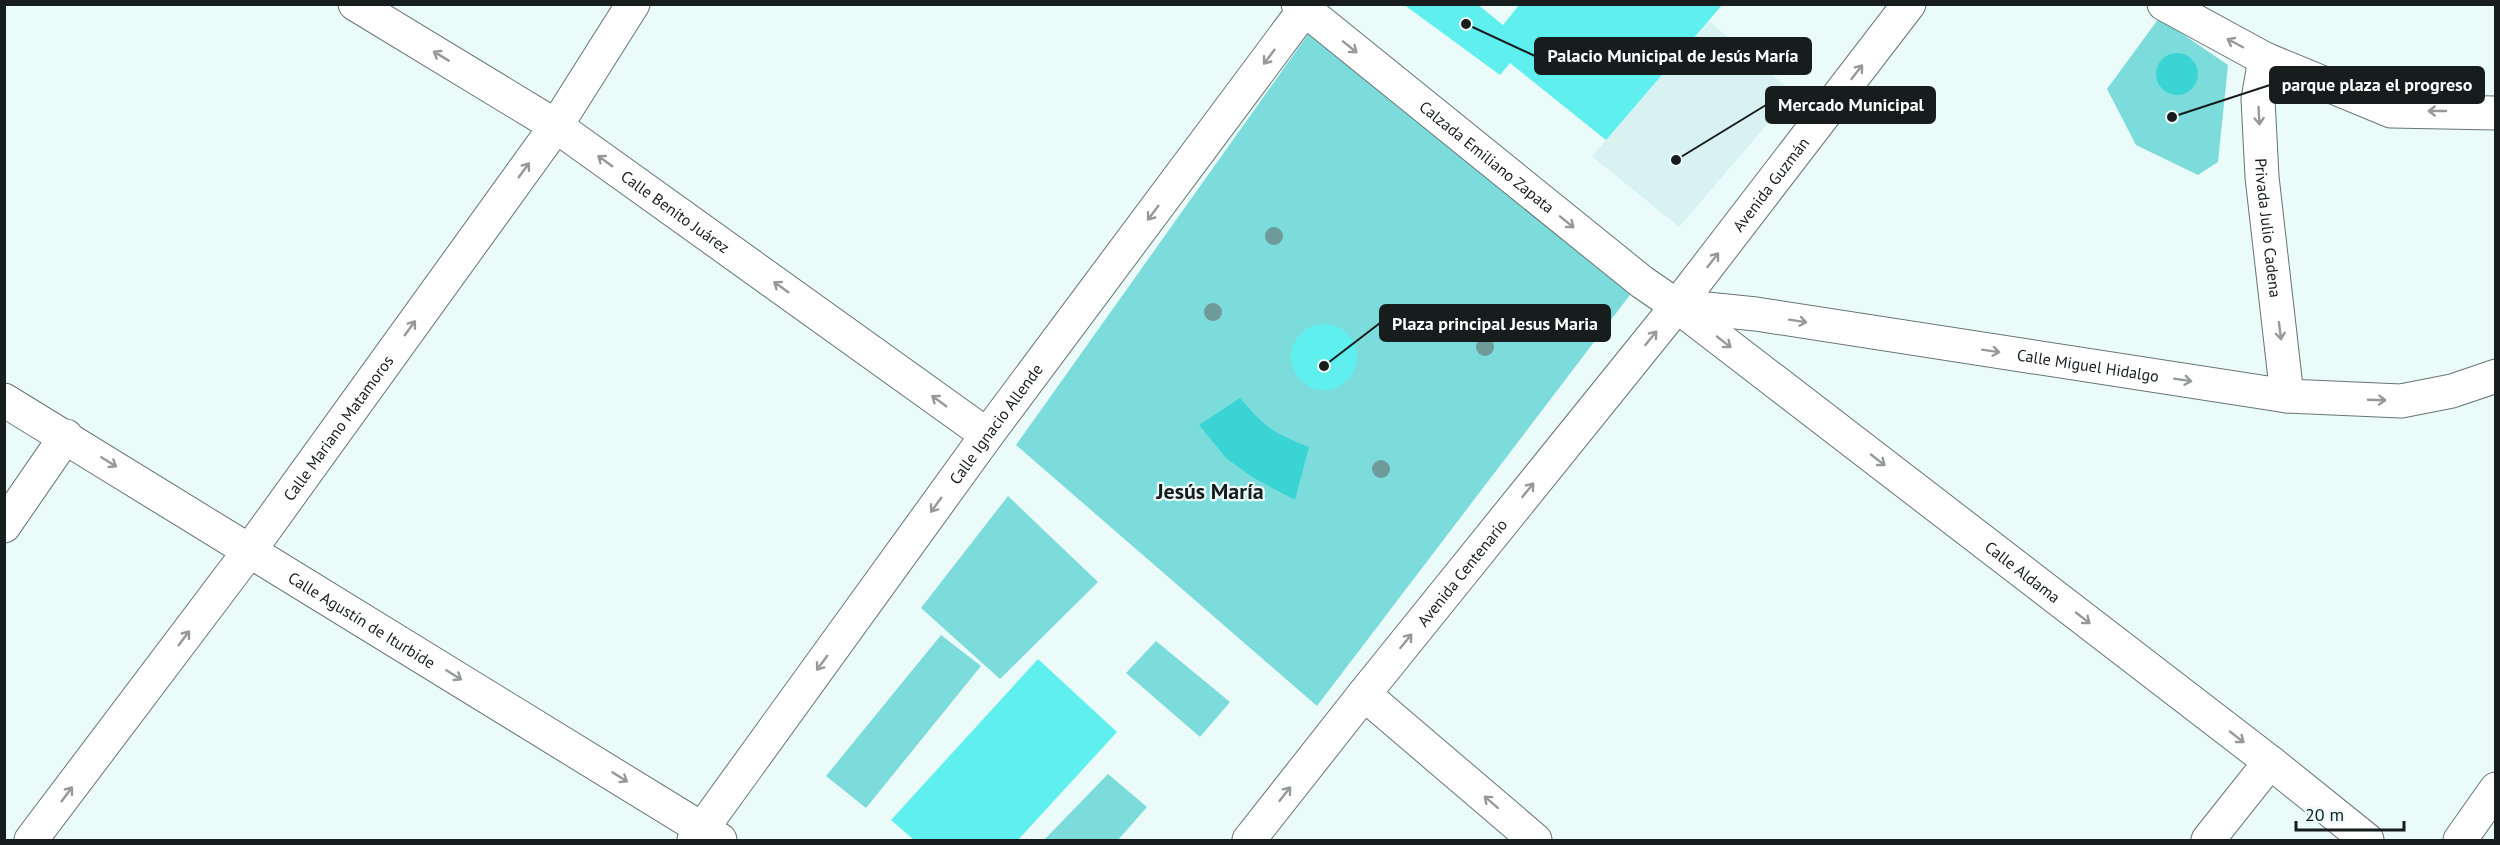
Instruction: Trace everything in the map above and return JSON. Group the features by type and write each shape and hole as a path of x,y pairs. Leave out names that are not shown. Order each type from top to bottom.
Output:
{"street":[{"name":"Calle Benito Juárez","path":"355,4 556,126 987,435"},
{"name":"Calle Mariano Matamoros","path":"31,840 250,550 556,126 633,4"},
{"name":"Avenida Guzmán","path":"1677,306 1909,4"},
{"path":"2164,4 2265,59 2391,111 2496,113"},
{"name":"Calzada Emiliano Zapata","path":"1301,7 1641,282 1677,306"},
{"name":"Calle Ignacio Allende","path":"706,836 987,435 1301,7"},
{"name":"Privada Julio Cadena","path":"2265,59 2258,99 2262,177 2287,396"},
{"name":"Calle Miguel Hidalgo","path":"1677,306 1755,314 2287,396 2401,401 2452,391 2496,376"},
{"name":"Avenida Centenario","path":"1249,840 1677,306"},
{"name":"Calle Aldama","path":"1677,306 2270,762 2367,840"},
{"name":"Calle Agustín de Iturbide","path":"4,400 250,550 706,836"},
{"path":"4,526 66,436"},
{"path":"1364,694 1535,840"},
{"path":"2208,840 2270,762"},
{"path":"2460,840 2496,789"}],"shaded area":[{"path":"2159,18 2228,65 2218,162 2198,175 2136,145 2107,89"},
{"path":"1709,21 1794,93 1679,227 1592,156"},
{"path":"1314,26 1636,287 1317,706 1016,445"},
{"path":"2177,53 2192,59 2198,74 2192,89 2177,95 2162,89 2156,74 2162,59"},
{"path":"1240,398 1270,428 1309,447 1295,500 1252,477 1226,458 1199,425"},
{"path":"1008,496 1098,582 1000,679 921,608"},
{"path":"941,635 981,666 866,808 826,776"},
{"path":"1156,641 1230,702 1200,737 1126,673"},
{"path":"1108,774 1147,807 1118,840 1044,840"}],"building":[{"path":"1403,4 1477,4 1503,25 1520,4 1723,4 1606,140 1510,63 1500,75"},
{"path":"1318,324 1330,324 1342,329 1352,339 1357,357 1355,370 1342,385 1330,390 1318,390 1306,385 1296,375 1291,363 1291,351 1296,339 1306,329"},
{"path":"1038,659 1117,732 1018,840 914,840 891,820"}],"place":[{"name":"Palacio Municipal de Jesús María","path":"1466,24"},
{"name":"parque plaza el progreso","path":"2172,117"},
{"name":"Mercado Municipal","path":"1676,160"},
{"name":"Plaza principal Jesus Maria","path":"1324,366"}],"district":[{"name":"Jesús María","path":"1210,491"}]}
